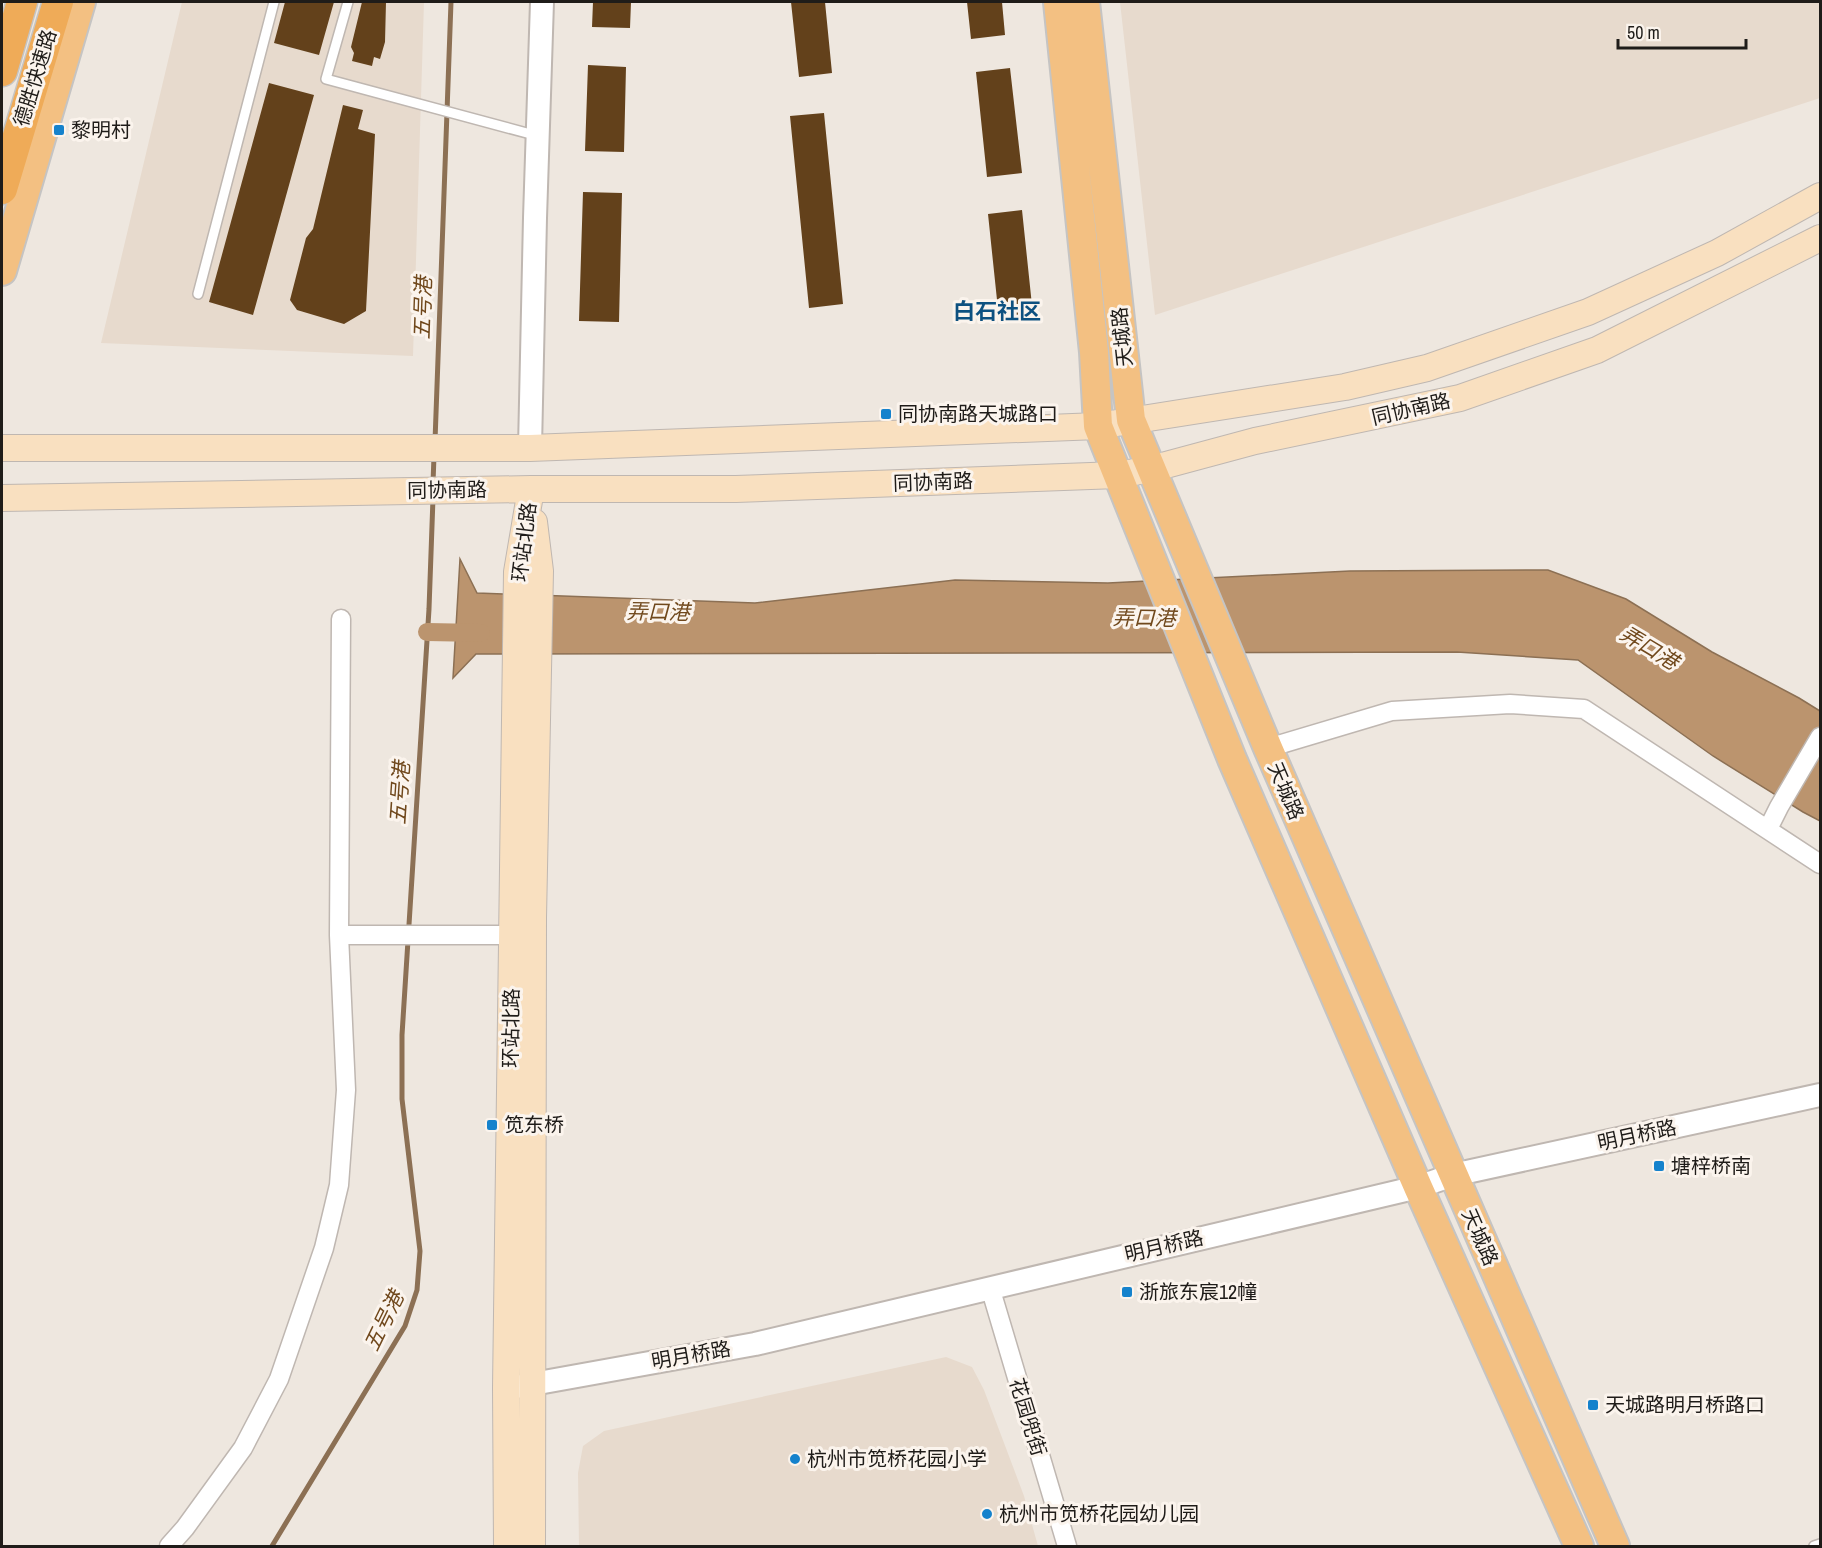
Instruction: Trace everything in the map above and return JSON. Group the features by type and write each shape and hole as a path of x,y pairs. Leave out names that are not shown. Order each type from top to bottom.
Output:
{"highway":[{"name":"德胜快速路","path":"2,71 22,2"},
{"name":"德胜快速路","path":"2,189 58,2"}],"main road":[{"path":"2,271 81,2"},
{"name":"天城路","path":"1058,2 1094,352 1098,426 1232,759 1418,1187 1579,1546"},
{"name":"天城路","path":"1085,2 1131,420 1268,748 1615,1546"},
{"name":"同协南路","path":"2,448 530,448 1098,426 1345,387 1427,368 1588,312 1718,253 1821,196"},
{"name":"同协南路","path":"2,498 531,489 736,489 1118,475 1151,469 1255,441 1460,398 1597,350 1821,238"},
{"name":"环站北路","path":"507,1546 506,1388 512,935 527,680 531,489"},
{"name":"环站北路","path":"512,935 533,1384 532,1546"}],"street":[{"path":"530,448 542,2"},
{"path":"169,1546 185,1528 243,1448 279,1379 324,1248 339,1185 346,1090 339,935 341,619"},
{"path":"1268,748 1392,711 1510,704 1584,709 1821,864"},
{"path":"1768,829 1821,737"},
{"path":"339,935 512,935"},
{"name":"明月桥路","path":"506,1388 755,1344 1418,1187 1453,1175 1821,1095"},
{"name":"花园兜街","path":"990,1287 1067,1546"}],"lane":[{"path":"198,294 274,2"},
{"path":"348,2 326,79 538,136"},
{"path":"1814,1546 1821,1544"}],"shaded area":[{"path":"182,2 424,2 413,356 101,343"},
{"path":"1120,2 1820,2 1820,98 1155,315"},
{"name":"杭州市笕桥花园小学","path":"946,1357 972,1367 984,1390 1024,1496 1038,1546 579,1546 578,1473 583,1446 604,1431"}],"water":[{"path":"460,559 477,593 755,603 955,580 1108,583 1350,571 1548,570 1626,599 1712,652 1820,711 1820,821 1713,756 1578,660 1457,652 476,654 453,678"}],"building":[{"path":"285,2 334,2 319,55 274,43"},
{"path":"362,2 386,2 385,42 380,59 374,57 372,66 352,61 354,53 351,47"},
{"path":"593,2 631,2 630,28 592,27"},
{"path":"791,2 825,2 832,73 799,77"},
{"path":"967,2 1002,2 1005,35 971,39"},
{"path":"588,65 626,67 624,152 585,151"},
{"path":"1010,68 1022,173 987,177 976,72"},
{"path":"269,83 314,95 253,315 209,302"},
{"path":"343,105 363,110 358,129 375,134 366,311 344,324 297,310 290,300 306,238 313,229"},
{"path":"824,113 843,304 809,308 790,116"},
{"path":"583,192 622,193 619,322 579,321"},
{"path":"1022,210 1033,315 999,319 988,214"}],"waterway":[{"name":"五号港","path":"435,441 451,2"},
{"name":"五号港","path":"433,483 434,456"},
{"name":"五号港","path":"272,1546 405,1326 417,1290 420,1251 402,1099 402,1035 429,609 433,498"},
{"name":"弄口港","path":"427,632 481,633"}],"place":[{"name":"黎明村","path":"59,130"},
{"name":"同协南路天城路口","path":"886,414"},
{"name":"笕东桥","path":"492,1125"},
{"name":"塘梓桥南","path":"1659,1166"},
{"name":"浙旅东宸12幢","path":"1127,1292"},
{"name":"天城路明月桥路口","path":"1593,1405"},
{"name":"杭州市笕桥花园小学","path":"795,1459"},
{"name":"杭州市笕桥花园幼儿园","path":"987,1514"}],"district":[{"name":"白石社区","path":"997,311"}]}
